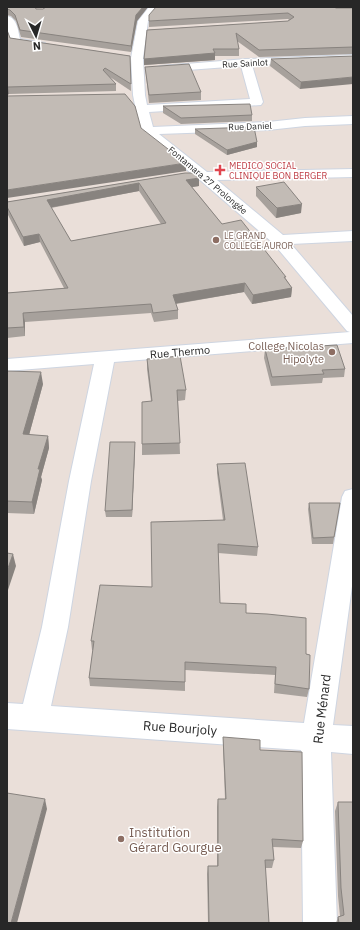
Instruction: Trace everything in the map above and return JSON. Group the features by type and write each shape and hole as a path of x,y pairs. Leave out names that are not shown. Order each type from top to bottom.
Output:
{"street":[{"path":"147,131 139,95 141,65 146,31 143,21 154,7"},
{"path":"7,19 11,24 15,41 53,47"},
{"name":"Rue Sainlot","path":"141,65 353,58"},
{"path":"143,109 257,102 246,62"},
{"path":"124,95 139,95"},
{"name":"Rue Daniel","path":"147,131 268,126 305,122 353,120"},
{"name":"Fontamara 27 Prolongée","path":"147,131 205,177 279,240 353,327"},
{"path":"185,176 205,177 353,173"},
{"path":"279,240 353,236"},
{"name":"Rue Thermo","path":"7,365 353,338"},
{"path":"20,717 54,627 80,481 105,358"},
{"name":"Rue Ménard","path":"320,923 316,739 350,530 353,497"},
{"name":"Rue Bourjoly","path":"20,717 316,739 353,740"}],"building":[{"path":"7,7 35,7 36,9 43,9 46,7 143,7 136,15 131,46 20,30 15,15 7,9"},
{"path":"156,7 353,8 353,47 259,50 236,33 239,49 213,49 215,53 144,59 147,30 288,21 294,17 288,13 149,21 149,15"},
{"path":"7,30 10,38 130,56 131,84 105,68 103,70 116,84 7,87"},
{"path":"353,56 353,77 301,82 271,59"},
{"path":"189,64 201,92 149,95 145,67"},
{"path":"125,94 135,106 141,128 186,163 7,190 7,96"},
{"path":"250,104 252,115 181,118 163,106"},
{"path":"254,127 257,142 227,150 195,129"},
{"path":"185,173 195,173 199,178 186,180 222,224 241,220 286,277 284,277 292,288 253,295 245,283 173,295 178,310 153,313 151,304 23,313 24,327 7,328 7,293 68,288 39,234 23,237 7,207 7,202","holes":["139,183 166,223 71,241 47,200"]},
{"path":"284,182 302,204 277,208 256,187"},
{"path":"337,345 345,369 322,370 324,374 272,377 265,349"},
{"path":"180,356 186,390 177,390 180,443 142,444 142,402 152,401 147,359"},
{"path":"7,371 41,372 23,434 48,436 38,469 40,469 32,502 7,501"},
{"path":"110,442 135,442 132,510 105,511"},
{"path":"245,463 258,547 218,544 220,603 246,604 246,613 306,618 306,654 310,655 309,689 275,684 276,667 185,662 185,682 89,678 94,641 91,641 100,585 152,587 151,522 225,520 217,464"},
{"path":"309,503 340,503 334,537 313,538"},
{"path":"7,553 13,554 7,571"},
{"path":"223,737 260,740 260,750 302,752 303,841 272,839 274,860 265,860 269,923 209,923 208,866 218,866 218,799 226,799"},
{"path":"7,793 45,799 11,923 7,923"},
{"path":"338,802 353,802 353,923 339,923 338,917 344,915 341,888"}],"place":[{"name":"MEDICO SOCIAL CLINIQUE BON BERGER","path":"220,170"},
{"name":"LE GRAND COLLEGE AUROR","path":"216,240"},
{"name":"College Nicolas Hipolyte","path":"332,352"},
{"name":"Institution Gérard Gourgue","path":"121,839"}]}
